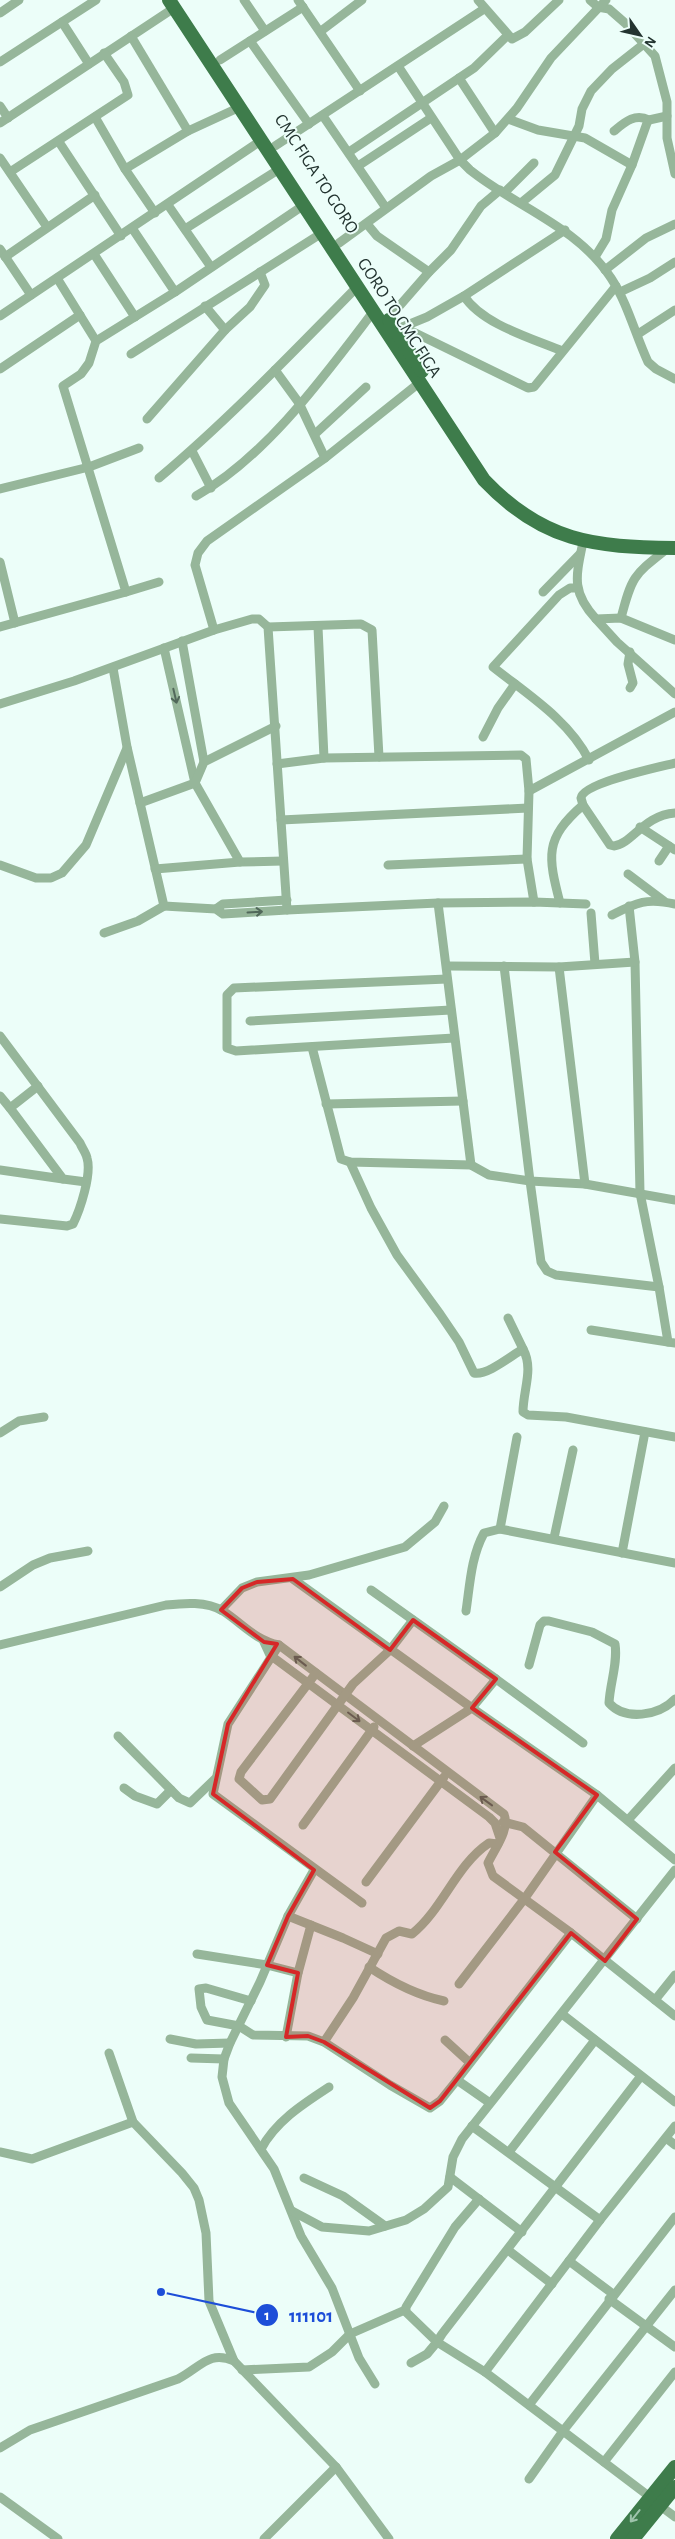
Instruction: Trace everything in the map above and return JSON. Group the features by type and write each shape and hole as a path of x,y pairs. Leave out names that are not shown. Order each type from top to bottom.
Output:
{"main road":[{"name":"CMC FIGA TO GORO","path":"174,3 220,60 467,442 506,491 524,506 547,520 582,534 673,546"},
{"name":"GORO TO CMC FIGA","path":"174,3 356,287 373,312 393,327 419,382 472,465 503,500 538,524 581,548 673,546"},
{"path":"633,2539 675,2467"},
{"path":"617,2539 655,2501 675,2487"}],"street":[{"path":"0,12 19,0"},
{"path":"2,57 96,0"},
{"path":"244,0 265,31"},
{"path":"321,31 362,0"},
{"path":"478,0 507,36 516,39 559,0"},
{"path":"590,0 598,7 609,10 645,43 658,63 666,102 667,138 675,174"},
{"path":"339,243 431,176 460,160 495,133 508,119 551,58 606,0"},
{"path":"0,106 4,120 131,36 174,3"},
{"path":"220,60 265,31 300,4 321,31 360,91"},
{"path":"275,146 484,8"},
{"path":"62,22 88,64"},
{"path":"131,36 188,131"},
{"path":"349,152 474,68 507,36"},
{"path":"250,41 309,124"},
{"path":"521,203 555,176 582,119 582,109 591,92 612,69 645,43"},
{"path":"10,172 125,99 128,92 104,53"},
{"path":"398,66 460,160 478,176 565,230 595,257 618,289 648,362 656,369 675,379"},
{"path":"459,78 495,133"},
{"path":"125,169 188,131 240,106"},
{"path":"323,116 386,208"},
{"path":"614,131 631,118 642,117 649,120 667,116"},
{"path":"95,118 125,169 155,213"},
{"path":"358,166 431,118"},
{"path":"508,119 538,130 585,138 632,165"},
{"path":"595,257 606,239 612,210 649,120"},
{"path":"0,316 168,205 262,140"},
{"path":"59,142 121,236"},
{"path":"0,158 48,227"},
{"path":"393,327 429,272 461,238 481,206 503,191 534,163"},
{"path":"185,229 281,168"},
{"path":"31,296 2,253 48,227 94,195"},
{"path":"126,592 89,467 62,386 81,374 89,363 96,342 175,292 304,204"},
{"path":"168,205 211,267"},
{"path":"367,224 377,236 429,272"},
{"path":"606,270 646,238 675,224"},
{"path":"132,228 175,292"},
{"path":"393,327 427,317 464,296 565,230"},
{"path":"131,354 322,233"},
{"path":"94,254 135,317"},
{"path":"393,327 528,388 534,387 562,351 618,289 650,278 675,262"},
{"path":"147,419 225,330 244,314 264,290 265,281 260,272"},
{"path":"57,278 96,342"},
{"path":"159,478 192,451 356,287"},
{"path":"464,296 472,308 484,317 562,351"},
{"path":"205,306 225,330"},
{"path":"638,334 675,310"},
{"path":"196,496 211,488 261,444 318,384 373,312"},
{"path":"0,369 80,316"},
{"path":"275,370 299,403 325,458"},
{"path":"214,630 195,565 198,553 207,541 325,458 419,382"},
{"path":"314,434 366,386"},
{"path":"0,489 89,467 139,448"},
{"path":"192,451 211,488"},
{"path":"622,618 628,588 636,574 673,546"},
{"path":"581,548 577,588 584,606 675,694"},
{"path":"542,592 581,548"},
{"path":"0,562 15,622"},
{"path":"0,627 159,582"},
{"path":"577,588 570,588 559,595 493,667 568,730 582,747 589,760"},
{"path":"596,619 622,618 675,640"},
{"path":"0,704 113,668 182,641 252,619 259,619 268,626 318,627 361,624 372,630 379,757"},
{"path":"268,626 276,726 282,861 288,910"},
{"path":"318,627 324,758"},
{"path":"140,803 195,783 204,762 182,641"},
{"path":"164,648 195,783 240,862"},
{"path":"630,652 628,664 633,683 630,688"},
{"path":"113,668 127,747 164,906"},
{"path":"484,737 498,708 515,684"},
{"path":"529,791 675,712"},
{"path":"204,762 276,726"},
{"path":"0,865 36,878 50,878 62,873 86,846 127,747"},
{"path":"277,764 324,758 521,755 526,759 529,791 528,858 534,902"},
{"path":"675,763 611,780 586,790 581,795 583,804 610,845 614,846 623,842 655,818 675,813"},
{"path":"560,903 552,864 554,839 567,819 583,804"},
{"path":"281,820 528,808"},
{"path":"640,828 672,848 659,861"},
{"path":"388,865 528,858"},
{"path":"155,869 240,862 282,861"},
{"path":"628,874 664,901"},
{"path":"104,933 138,921 164,906 216,908 223,904 287,900"},
{"path":"612,915 640,901 664,901 675,904"},
{"path":"216,908 223,914 438,904 534,902 586,904"},
{"path":"438,904 471,1164"},
{"path":"591,1330 671,1343 640,1193 635,962 629,906"},
{"path":"591,913 596,964"},
{"path":"447,966 559,967 635,962"},
{"path":"504,966 541,1262 548,1272 556,1276 659,1287"},
{"path":"559,967 585,1184"},
{"path":"447,979 234,988 228,991 227,1048 231,1051 454,1038"},
{"path":"250,1021 451,1010"},
{"path":"0,1036 80,1143 87,1158 86,1182 73,1224 67,1226 0,1219"},
{"path":"312,1047 339,1155 342,1159 350,1162 471,1164 489,1175 530,1181 585,1184 675,1200"},
{"path":"10,1108 38,1086"},
{"path":"0,1096 63,1179"},
{"path":"326,1104 463,1101"},
{"path":"0,1161 4,1170 86,1182"},
{"path":"350,1162 371,1208 397,1255 459,1342 474,1374 498,1365 523,1349"},
{"path":"508,1318 529,1363 523,1412 528,1415 566,1417 675,1437"},
{"path":"0,1433 19,1421 44,1417"},
{"path":"622,1553 645,1432"},
{"path":"500,1529 516,1437"},
{"path":"554,1538 573,1450"},
{"path":"221,1610 242,1588 257,1582 293,1579 406,1547 435,1522 444,1506"},
{"path":"466,1611 474,1555 478,1544 484,1533 500,1529 675,1563"},
{"path":"0,1587 33,1565 50,1558 88,1551"},
{"path":"293,1579 390,1650 597,1795 675,1860"},
{"path":"371,1590 583,1743"},
{"path":"0,1645 166,1605 188,1603 221,1610 264,1642 279,1645 504,1814 507,1821 505,1830 488,1863 489,1870 493,1876 571,1933 675,2016"},
{"path":"316,1673 241,1772 239,1778 242,1784 262,1800 270,1799 339,1706 353,1684 390,1650 413,1620"},
{"path":"529,1665 540,1625 544,1621 549,1621 592,1632 615,1644 617,1654 610,1685 609,1703 620,1712 642,1715 671,1703 675,1699"},
{"path":"264,1642 270,1655 309,1682 495,1823 499,1841"},
{"path":"279,1645 270,1655 228,1724 213,1794 314,1870 362,1903"},
{"path":"413,1746 472,1708 496,1680"},
{"path":"303,1825 379,1720"},
{"path":"118,1736 179,1798 190,1803 215,1779"},
{"path":"628,1820 675,1768"},
{"path":"366,1882 447,1773"},
{"path":"124,1788 135,1796 157,1804 171,1790"},
{"path":"459,1984 525,1898 597,1795"},
{"path":"495,1823 507,1821 523,1827 637,1919"},
{"path":"324,2042 353,1998 386,1938 399,1931 412,1934 423,1925 472,1856 489,1843 499,1841"},
{"path":"314,1870 288,1916 251,2001 230,2043 224,2059 222,2077 230,2103 274,2169 308,2252 336,2297 359,2358 375,2384"},
{"path":"292,2211 322,2227 369,2231 406,2220 444,2194 448,2187 453,2157 462,2139 605,1961 675,1870"},
{"path":"288,1916 378,1954"},
{"path":"286,2037 298,1973 311,1925"},
{"path":"251,2001 206,1988 199,1989 204,2018 239,2026 254,2035 308,2036 324,2042 390,2085 430,2108 440,2101 457,2080 469,2062 571,1933"},
{"path":"197,1954 267,1965 298,1973"},
{"path":"369,1967 388,1980 422,1996 444,2001"},
{"path":"655,2000 675,1975"},
{"path":"562,2014 675,2102"},
{"path":"170,2039 196,2044 230,2043"},
{"path":"445,2040 469,2062"},
{"path":"509,2152 595,2040"},
{"path":"109,2053 133,2122 154,2141 194,2188 206,2233 209,2301 234,2361 336,2467 388,2539"},
{"path":"191,2058 199,2060 224,2059"},
{"path":"411,2363 427,2354 437,2342 447,2326 522,2232 641,2076"},
{"path":"457,2080 490,2103"},
{"path":"261,2149 274,2128 329,2087"},
{"path":"0,2152 32,2159 133,2122"},
{"path":"472,2126 600,2220"},
{"path":"485,2372 600,2220 675,2126"},
{"path":"666,2138 675,2145"},
{"path":"450,2177 522,2232"},
{"path":"304,2178 343,2196 385,2226"},
{"path":"242,2370 285,2370 309,2367 332,2352 350,2334 405,2310 456,2227 479,2199"},
{"path":"529,2405 675,2216"},
{"path":"508,2250 552,2284"},
{"path":"569,2261 646,2326 675,2347"},
{"path":"529,2479 563,2431 675,2290"},
{"path":"405,2310 437,2342 485,2372 675,2517"},
{"path":"0,2448 30,2430 178,2378 195,2370 212,2356 222,2356 234,2361"},
{"path":"604,2462 675,2372"},
{"path":"264,2539 336,2467"},
{"path":"0,2498 46,2536 58,2539"}],"highlighted area":[{"path":"293,1579 390,1650 413,1620 496,1679 472,1708 597,1795 555,1852 637,1919 605,1961 571,1933 440,2101 430,2108 324,2042 308,2036 286,2037 298,1973 267,1965 288,1916 314,1870 213,1794 228,1724 277,1644 264,1642 221,1610 242,1588 257,1582"}],"place":[{"name":"111101","path":"161,2292"}]}
